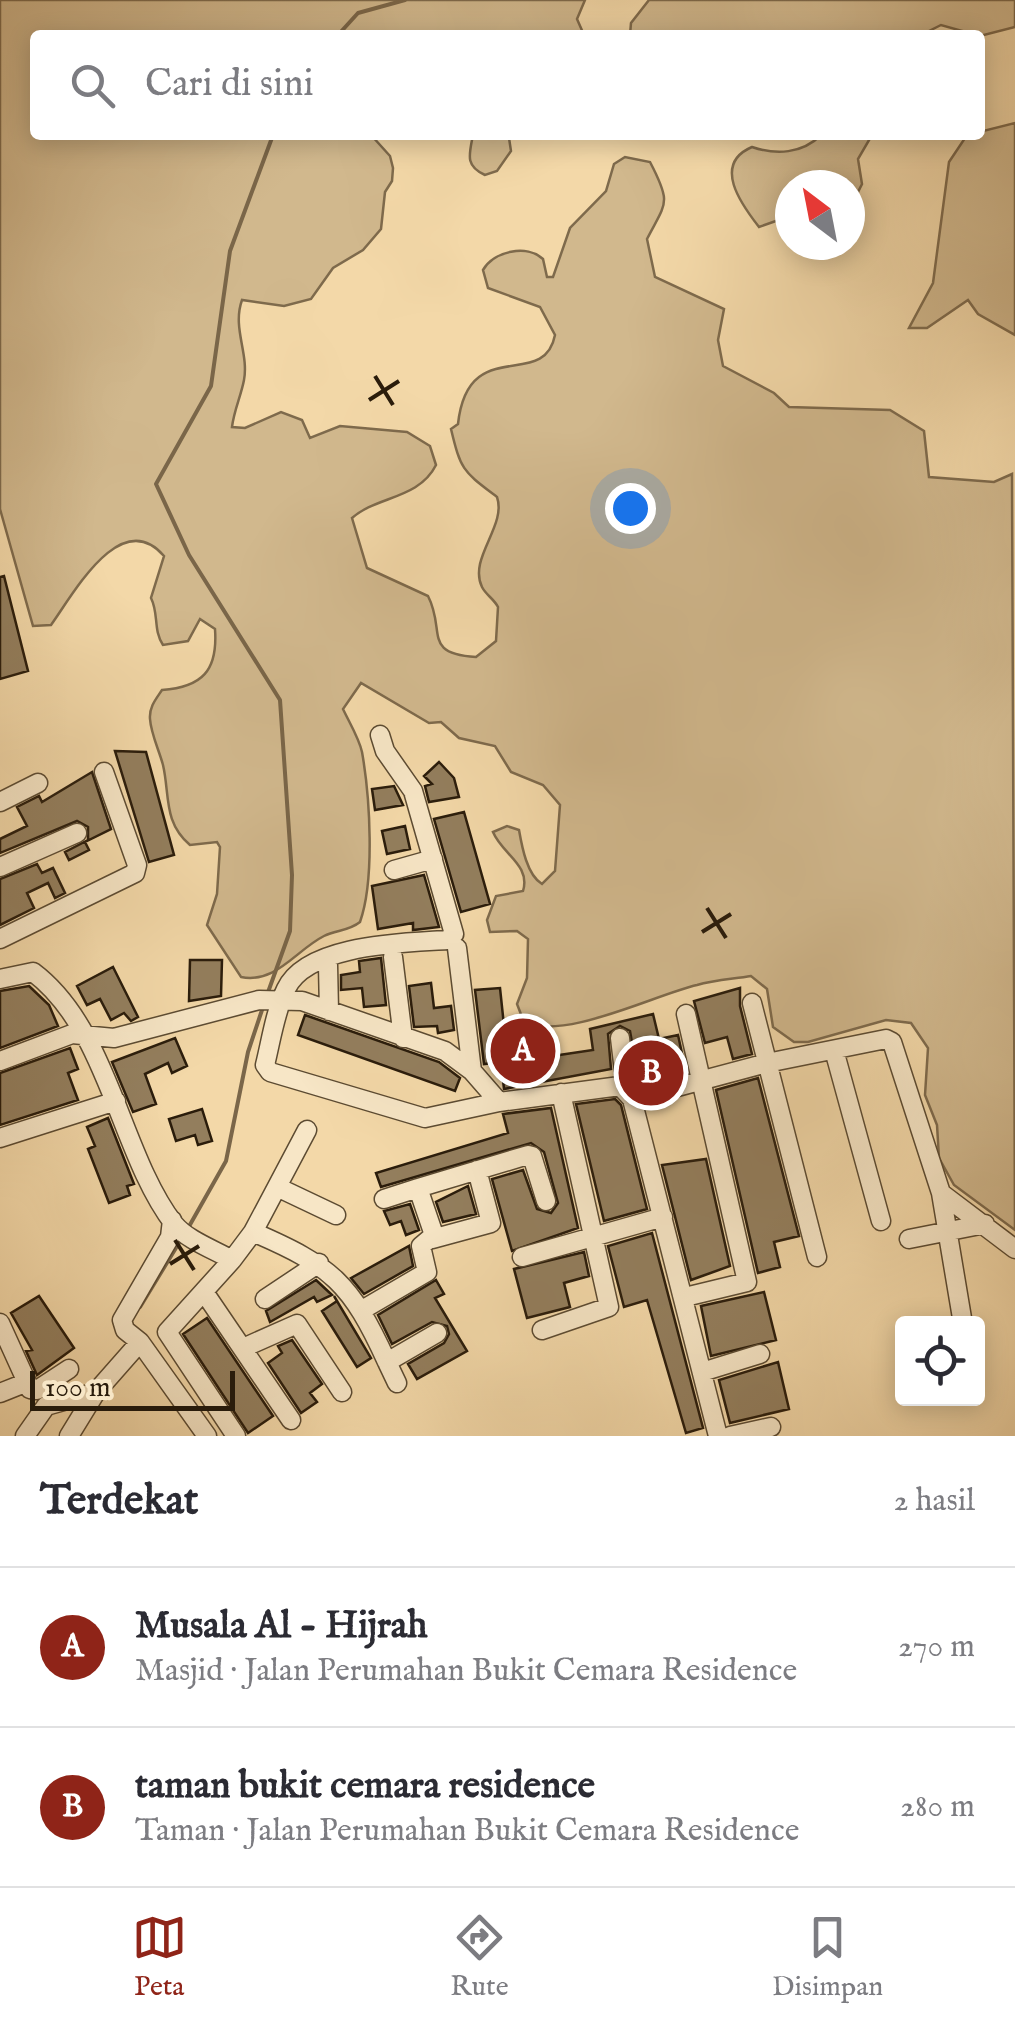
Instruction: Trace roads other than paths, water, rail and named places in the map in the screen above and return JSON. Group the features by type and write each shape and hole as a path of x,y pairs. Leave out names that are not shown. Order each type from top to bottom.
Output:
{"street":[{"path":"380,735 386,751 413,790 453,937 368,946 303,969 271,1000 264,1066 270,1072 425,1118 561,1093 629,1093 699,1082 767,1063 892,1042 941,1193 962,1316"},
{"path":"0,939 135,873 137,865 104,772"},
{"path":"0,802 38,783"},
{"path":"0,868 77,833"},
{"path":"394,870 433,859"},
{"path":"457,948 472,1071"},
{"path":"392,957 403,1038"},
{"path":"328,966 329,1011"},
{"path":"1,981 33,972 85,1036 152,1188 174,1223 232,1260"},
{"path":"0,1061 72,1034 132,1034 271,1000 302,1001 445,1050 472,1071 499,1102"},
{"path":"752,1003 817,1257"},
{"path":"685,1297 747,1282 686,1014"},
{"path":"620,1038 629,1093 718,1436"},
{"path":"834,1050 881,1220"},
{"path":"542,1330 608,1309 561,1093"},
{"path":"0,1138 116,1101"},
{"path":"236,1436 167,1332 253,1232 307,1130"},
{"path":"384,1199 531,1155 546,1201"},
{"path":"362,1310 427,1272 421,1246 432,1239 491,1223 477,1170"},
{"path":"277,1187 336,1215"},
{"path":"418,1188 432,1239"},
{"path":"941,1193 1015,1248"},
{"path":"522,1257 663,1217"},
{"path":"174,1223 170,1237 122,1320 125,1330 140,1342 207,1436"},
{"path":"910,1239 985,1224"},
{"path":"253,1232 319,1263 337,1276 362,1310 397,1383"},
{"path":"265,1299 319,1263"},
{"path":"204,1292 291,1420"},
{"path":"0,1324 25,1383 37,1390 70,1369"},
{"path":"242,1348 296,1324 342,1392"},
{"path":"385,1358 437,1334"},
{"path":"69,1436 96,1392 140,1342"},
{"path":"702,1372 760,1354"},
{"path":"0,1393 25,1383"},
{"path":"25,1436 46,1406 96,1392"},
{"path":"734,1436 770,1428"}],"waterway":[{"path":"343,30 358,13 405,0"},
{"path":"267,995 290,931 292,875 280,700 189,555 156,484 211,386 230,251 271,140"},
{"path":"187,1230 226,1161 248,1052 264,1004"},
{"path":"140,1307 182,1238"}],"place":[{"name":"Musala Al - Hijrah","path":"523,1051"},
{"name":"taman bukit cemara residence","path":"651,1073"}]}
